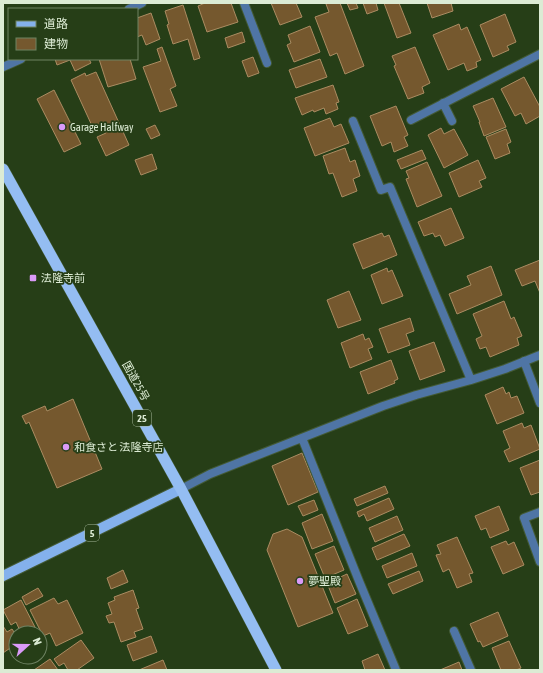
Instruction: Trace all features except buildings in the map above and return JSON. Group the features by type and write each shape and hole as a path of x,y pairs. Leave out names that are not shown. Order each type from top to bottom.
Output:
{"highway":[{"name":"国道25号","path":"3,169 181,489 276,670"}],"main road":[{"name":"5","path":"3,576 181,489"}],"street":[{"path":"131,8 142,3"},
{"path":"244,3 267,63"},
{"path":"411,120 540,54"},
{"path":"3,67 19,60"},
{"path":"443,103 452,121"},
{"path":"353,121 382,190 390,186 471,380"},
{"path":"181,489 210,474 383,406 505,369 540,355"},
{"path":"524,361 540,403"},
{"path":"302,438 396,670"},
{"path":"540,512 524,518 540,562"},
{"path":"454,631 471,670"}],"place":[{"name":"Garage Halfway","path":"62,127"},
{"name":"法隆寺前","path":"33,278"},
{"name":"和食さと 法隆寺店","path":"66,447"},
{"name":"夢聖殿","path":"300,581"}]}
